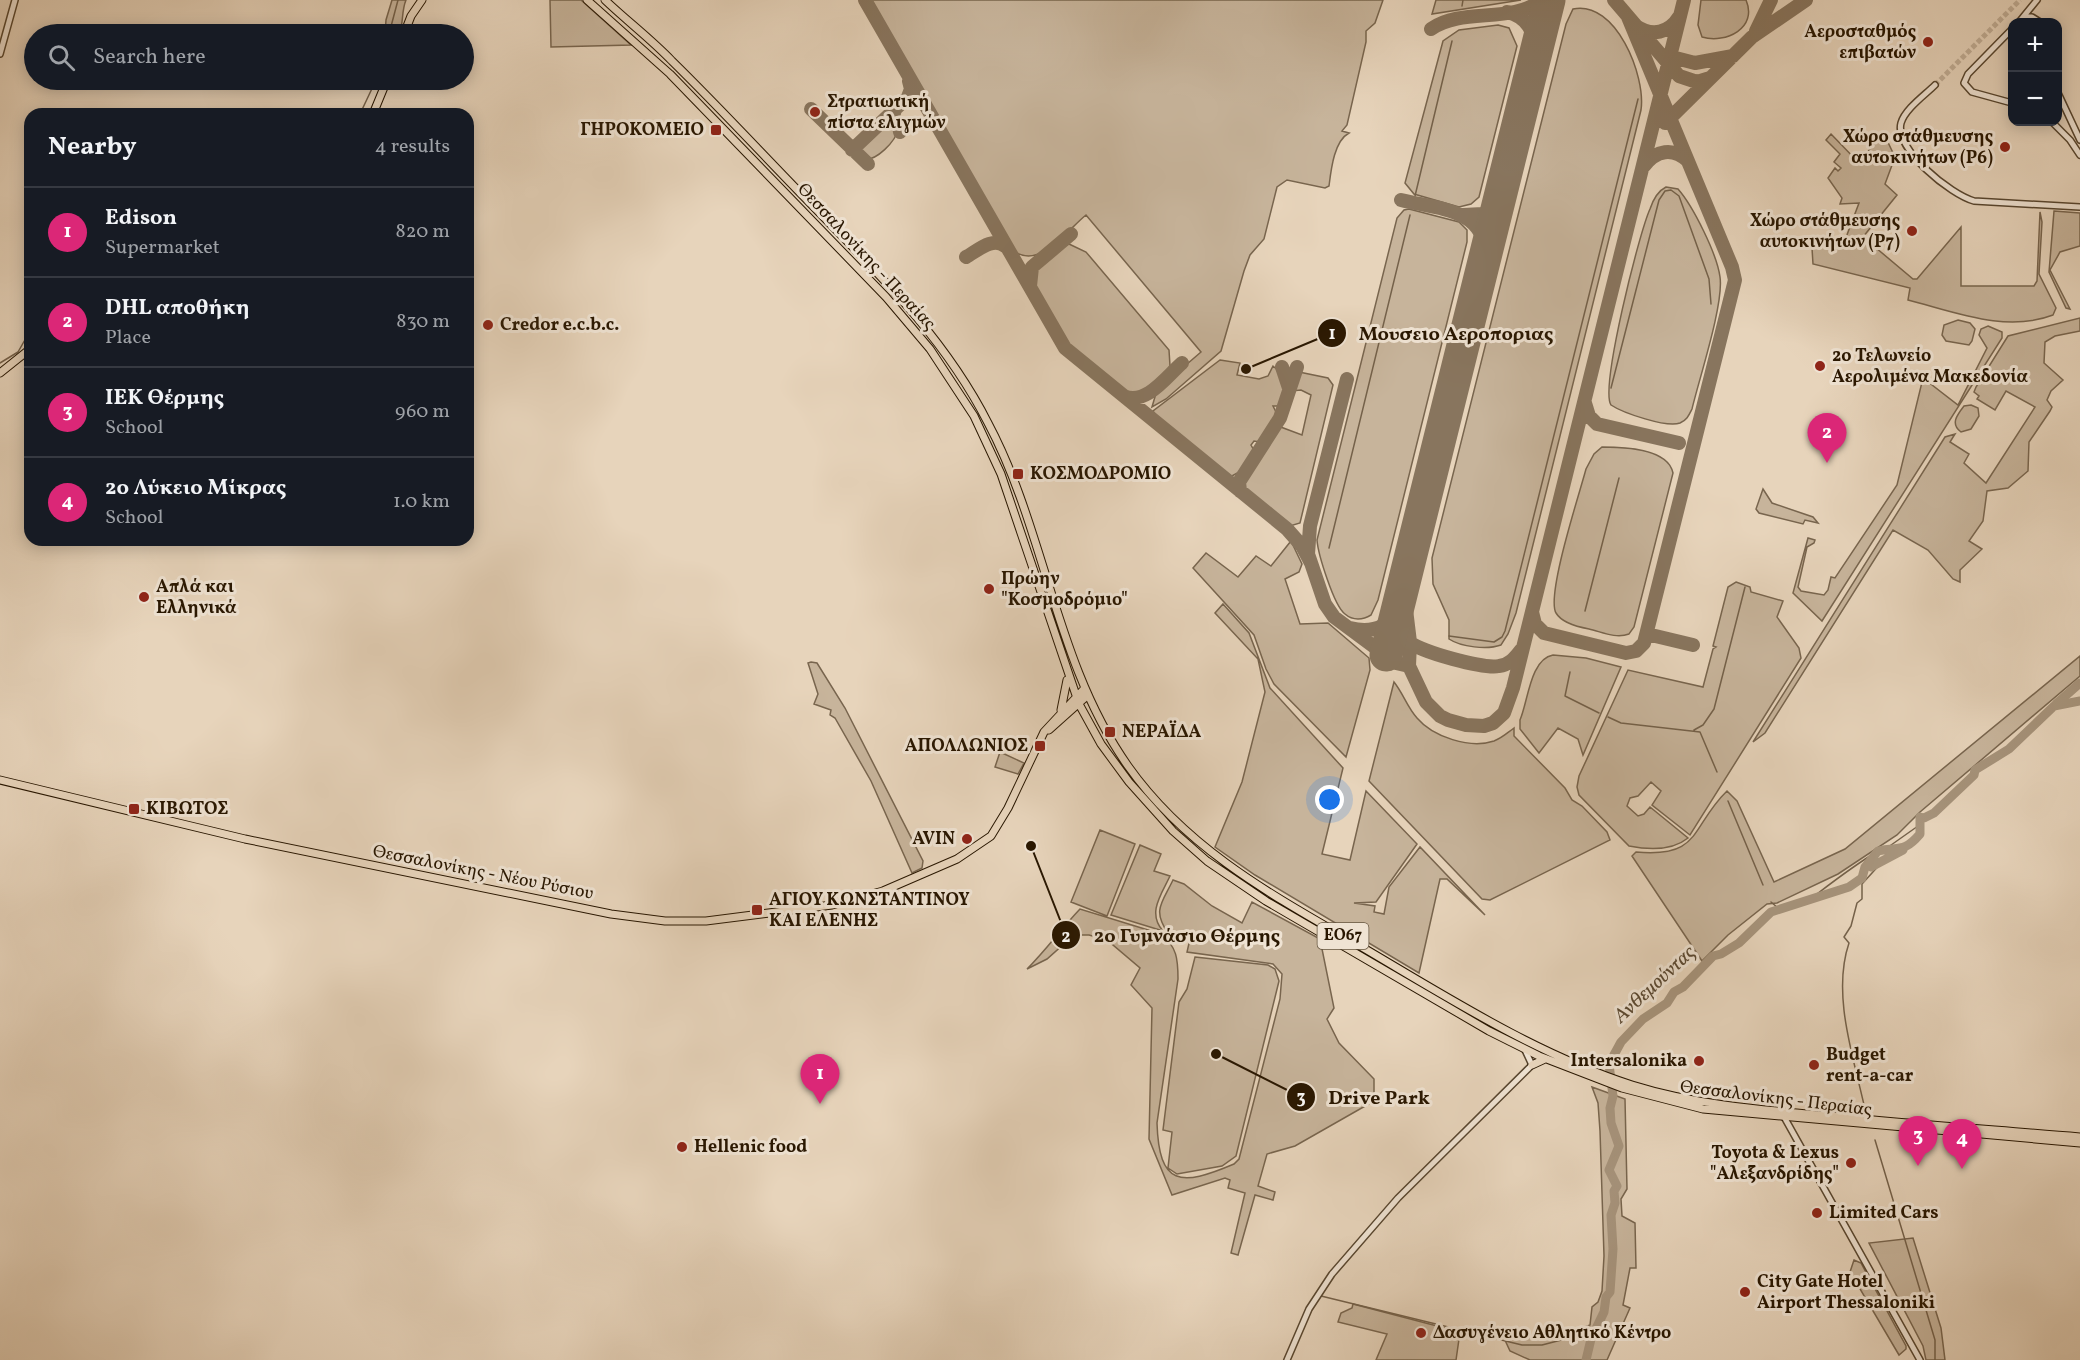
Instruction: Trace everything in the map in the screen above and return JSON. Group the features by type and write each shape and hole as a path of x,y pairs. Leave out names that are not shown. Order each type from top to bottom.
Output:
{"main road":[{"path":"408,24 422,0"},
{"name":"Θεσσαλονίκης - Περαίας","path":"587,0 670,74 886,297 930,349 974,416 1001,474 1077,701 1101,744 1129,782 1183,840 1207,861 1266,901 1392,976 1521,1047 1547,1059 1622,1085 1685,1099 1861,1125 1877,1123 2080,1137"},
{"name":"Θεσσαλονίκης - Περαίας","path":"605,0 672,60 880,275 944,352 977,402 1005,459 1086,692 1121,756 1145,788 1187,834 1219,860 1263,890 1470,1011 1596,1075"},
{"path":"375,108 383,90"},
{"path":"0,373 24,355"},
{"path":"1060,712 1067,674"},
{"name":"Θεσσαλονίκης - Νέου Ρύσιου","path":"1041,738 1086,692"},
{"name":"Θεσσαλονίκης - Νέου Ρύσιου","path":"1,780 322,856 611,914 665,921 706,921 832,905 873,895 959,858 984,843 996,830 1041,738 1060,712 1077,701"},
{"path":"1532,1065 1547,1059"},
{"name":"Θεσσαλονίκης - Περαίας","path":"1782,1114 1855,1118 1877,1123 2080,1143"}],"street":[{"path":"0,54 15,0"},
{"path":"2025,17 2037,0"},
{"path":"2025,17 2034,18"},
{"path":"2008,34 1968,75 1964,83 1972,92 2008,102"},
{"path":"1935,85 1907,113 1900,126 1903,143 1951,191 1968,199 2080,207"},
{"path":"2062,102 2080,140"},
{"path":"2056,126 2070,140 2080,155"},
{"path":"1287,1360 1308,1309 1332,1274 1398,1198 1532,1065 1530,1056 1521,1047"},
{"path":"1782,1114 1920,1360"}],"shaded area":[{"path":"392,0 406,0 401,24 386,24"},
{"path":"550,0 581,0 631,45 551,47"},
{"path":"869,0 1383,0 1375,23 1366,31 1366,42 1347,125 1342,131 1349,133 1337,149 1329,186 1325,188 1287,180 1277,187 1264,239 1250,255 1221,351 1166,399 1152,407 1157,390 1201,352 1086,215 1053,246 1043,252 1024,256 1014,251"},
{"path":"1436,0 1521,0 1432,14"},
{"path":"1701,0 1746,0 1749,10 1748,19 1738,32 1730,36 1711,39 1702,37 1698,25"},
{"path":"1573,9 1588,9 1602,16 1615,28 1625,43 1639,79 1641,110 1516,613 1501,645 1467,646 1449,639 1449,620 1433,584 1432,558 1566,24"},
{"path":"1498,25 1509,28 1517,46 1479,197 1471,204 1459,207 1414,194 1405,183 1443,41 1459,30"},
{"path":"891,121 898,129 894,139 879,154 863,159 859,153 862,143 881,125"},
{"path":"1831,134 1858,162 1884,134 1895,157 1885,184 1897,195 1863,237 1913,279 1917,279 1961,227 1961,286 2034,286 2037,281 2040,212 2042,222 2039,274 2056,308 2053,315 2017,322 1962,315 1908,300 1910,288 1813,264 1812,248 1845,240 1859,203 1840,204 1842,198 1828,178 1835,168 1838,171 1841,168 1834,162 1840,154 1826,140"},
{"path":"1666,187 1678,189 1690,207 1704,231 1720,277 1715,323 1692,409 1688,417 1674,424 1645,419 1617,408 1611,405 1609,393 1622,310 1638,247 1653,202 1658,193"},
{"path":"1409,209 1459,222 1467,230 1467,242 1378,600 1371,615 1355,619 1345,614 1336,601 1323,567 1317,540 1397,218 1404,210"},
{"path":"2054,211 2080,213 2080,246 2060,252 2050,270 2070,309 2066,308 2049,272"},
{"path":"1069,244 1086,252 1169,350 1170,366 1164,375 1141,393 1132,394 1122,390 1066,343 1036,289 1036,268 1058,248"},
{"path":"2080,318 2080,331 2055,336 2045,342 2044,363 2063,380 2051,391 2047,400 2052,407 2029,442 2028,471 2008,488 1987,491 1983,521 1969,541 1982,549 1960,570 1960,582 1953,579 1928,550 1893,530 1765,733 1753,742 1945,437 1955,434 1950,442 1969,454 1964,463 1986,483 2035,407 2006,391 1995,410 1977,399 1979,396 1974,392 2008,336"},
{"path":"1958,320 1970,323 1975,329 1969,345 1946,341 1942,335 1944,325"},
{"path":"1988,326 2002,332 2002,338 1822,621 1793,593 1808,538 1815,540 1807,547 1798,587 1801,591 1824,595 1828,590 1831,577 1835,578 1897,485 1923,378 1958,405 1987,348 1979,335 1981,329"},
{"path":"1220,360 1240,363 1237,375 1259,379 1268,376 1273,366 1281,374 1284,384 1280,406 1273,406 1277,414 1260,442 1254,441 1251,445 1256,454 1245,469 1230,477 1159,421 1153,411"},
{"path":"1299,372 1328,378 1333,385 1300,523 1290,526 1241,487 1278,426 1302,435 1311,395 1301,390 1291,391"},
{"path":"1971,405 1978,408 1979,416 1971,429 1961,432 1956,426 1956,419 1964,406"},
{"path":"1602,447 1632,449 1654,454 1663,458 1673,473 1634,627 1629,634 1619,636 1566,622 1556,613 1554,603 1560,566 1586,469 1594,454"},
{"path":"1763,489 1772,503 1813,517 1818,523 1805,520 1803,524 1759,513 1756,509"},
{"path":"1291,541 1302,564 1299,572 1285,579 1300,624 1328,623 1369,658 1370,670 1346,757 1274,684 1254,635 1193,568 1206,553 1238,577 1256,556 1271,566"},
{"path":"1736,582 1750,587 1751,592 1783,601 1777,617 1799,648 1801,658 1690,835 1652,805 1661,791 1651,782 1638,796 1630,798 1627,806 1638,816 1644,814 1650,807 1688,838 1668,847 1629,846 1579,795 1577,787 1579,776 1628,670 1703,687 1713,649 1716,647 1713,646 1728,587"},
{"path":"1223,604 1249,633 1270,688 1343,768 1322,854 1350,860 1366,791 1417,844 1376,902 1354,903 1375,906 1374,912 1384,914 1389,887 1420,847 1485,915 1447,879 1440,879 1419,973 1255,875 1215,847 1242,782 1265,692 1258,659 1215,613"},
{"path":"1553,655 1586,658 1621,667 1583,755 1578,739 1558,728 1539,753 1520,729 1520,720 1531,682 1539,664 1545,658"},
{"path":"2080,656 2080,676 1920,812 1897,835 1838,874 1777,903 1767,904 1728,935 1702,961 1632,856 1636,852 1657,853 1684,845 1727,791 1737,801 1774,882 1845,849"},
{"path":"808,663 817,663 845,708 923,861 922,868 912,873 871,781 835,718 830,715 831,710 814,704 818,694"},
{"path":"1394,682 1410,709 1424,725 1452,740 1484,743 1497,740 1514,728 1514,736 1565,788 1572,800 1582,806 1607,832 1610,840 1490,900 1482,899 1369,781"},
{"path":"1000,752 1024,763 1018,774 995,767"},
{"path":"1100,830 1135,844 1107,916 1071,902"},
{"path":"1140,845 1161,854 1154,871 1170,876 1156,911 1158,924 1163,931 1111,915"},
{"path":"1173,880 1184,884 1212,906 1242,923 1252,902 1320,939 1334,1008 1327,1019 1339,1043 1374,1079 1374,1101 1295,1146 1267,1154 1258,1186 1275,1192 1273,1200 1255,1195 1238,1255 1231,1253 1245,1193 1228,1188 1230,1180 1225,1178 1172,1195 1149,1139 1152,1008 1131,985 1140,968 1107,940 1089,935 1074,935 1047,959 1027,969 1080,909 1161,934 1176,954 1178,965 1178,979 1157,1123 1162,1159 1168,1170 1176,1176 1186,1178 1234,1164 1239,1159 1280,999 1282,974 1273,964 1187,952 1190,939 1168,933 1160,918 1160,906"},
{"path":"1195,957 1268,965 1275,969 1279,981 1236,1156 1222,1166 1177,1174 1168,1168 1172,1132 1163,1130 1179,1002 1187,989"},
{"path":"1592,1087 1625,1099 1627,1189 1621,1199 1622,1216 1635,1223 1636,1268 1630,1268 1623,1305 1630,1308 1607,1360 1530,1360 1510,1351 1504,1338 1512,1336 1553,1339 1590,1325 1592,1307 1598,1302 1602,1291 1604,1256 1600,1131 1598,1103"},
{"path":"1913,1238 1941,1328 1945,1360 1926,1360 1923,1346 1869,1243"},
{"path":"1854,1260 1861,1263 1906,1346 1906,1349 1899,1355 1850,1272"},
{"name":"Δασυγένειο Αθλητικό Κέντρο","path":"1353,1304 1460,1332 1456,1360 1376,1360 1387,1334 1338,1322 1341,1313 1352,1308"}],"waterway":[{"path":"392,24 398,0"},
{"path":"1462,6 1463,0"},
{"path":"1415,196 1452,41"},
{"path":"363,108 371,90"},
{"path":"1449,636 1494,642 1502,637 1505,631 1638,99"},
{"path":"1611,388 1659,200 1665,191 1671,190 1679,196 1709,279 1711,304"},
{"path":"1329,548 1410,215"},
{"path":"0,363 18,352 24,342"},
{"path":"1585,611 1619,478"},
{"path":"1694,730 1703,725 1714,709 1745,587"},
{"path":"1570,672 1565,696 1599,713"},
{"name":"Ανθεμούντας","path":"2056,704 2080,683"},
{"name":"Ανθεμούντας","path":"1586,1360 1591,1339 1604,1312 1606,1297 1610,1292 1613,1249 1611,1215 1615,1203 1614,1191 1617,1186 1609,1170 1619,1146 1611,1123 1610,1108 1613,1096 1609,1064 1621,1042 1643,1019 1667,1003 1674,992 1683,987 1713,956 1739,943 1771,912 1849,887 1862,878 1865,867 1878,851 1905,847 1914,840 1920,834 1920,817 1924,818 1934,813 1974,775 1975,770 2009,749 2054,706 2080,701"},
{"path":"1608,717 1621,723 1700,732 1717,772"},
{"path":"1728,801 1763,885"},
{"name":"Ανθεμούντας","path":"1884,850 1918,826"},
{"name":"Ανθεμούντας","path":"1871,867 1903,850"},
{"name":"Ανθεμούντας","path":"1813,897 1878,851"},
{"path":"1866,1114 1851,1051 1844,1006 1844,963 1849,943 1844,937 1851,926 1857,903 1862,899 1862,884 1882,862"},
{"path":"1771,902 1778,908"},
{"path":"1875,1140 1935,1340 1935,1360"},
{"path":"1321,1296 1522,1345 1542,1345 1596,1331"}],"taxiway":[{"path":"865,0 1065,348 1287,529 1302,546 1311,563"},
{"path":"1431,29 1444,22 1457,19 1516,12 1542,0"},
{"path":"1614,0 1679,76 1697,82 1710,78"},
{"path":"1406,574 1405,601 1410,642 1409,666 1426,702 1440,716 1448,720 1466,725 1484,726 1493,723 1504,713 1513,688 1684,0"},
{"path":"1756,31 1771,0"},
{"path":"1665,123 1752,37 1806,0"},
{"path":"1507,12 1514,14 1529,26 1536,51"},
{"path":"1532,612 1535,624 1544,633 1626,653 1636,651 1644,643 1735,280 1732,267 1628,17"},
{"path":"1636,26 1648,31 1660,32 1670,27 1679,17"},
{"path":"1664,55 1695,63 1733,56"},
{"path":"852,150 908,97 911,89 909,81"},
{"path":"811,109 868,164"},
{"path":"895,109 893,117 900,132"},
{"path":"1644,166 1654,156 1665,152 1671,152 1688,161"},
{"path":"1401,200 1443,209 1468,219 1477,227 1483,239 1486,254"},
{"path":"1463,215 1483,214 1498,204"},
{"path":"1030,286 1032,267 1071,234"},
{"path":"966,257 990,244 1000,243 1005,246"},
{"path":"1124,396 1132,398 1148,393 1182,363"},
{"path":"1282,367 1289,388"},
{"path":"1240,491 1239,482 1280,418 1297,367"},
{"path":"1347,379 1310,526 1308,554 1325,604 1334,617 1396,663 1409,666"},
{"path":"1585,403 1589,416 1597,424 1679,443"},
{"path":"1350,628 1371,630 1383,626 1397,612"},
{"path":"1647,634 1693,645"},
{"path":"1410,642 1439,655 1491,666 1509,663 1521,650"}],"runway":[{"path":"1386,655 1549,0"}],"tunnel":[{"path":"1935,85 2020,0"}],"place":[{"name":"Αεροσταθμός επιβατών","path":"1928,42"},
{"name":"Στρατιωτική πίστα ελιγμών","path":"815,112"},
{"name":"ΓΗΡΟΚΟΜΕΙΟ","path":"716,130"},
{"name":"Χώρο στάθμευσης αυτοκινήτων (P6)","path":"2005,147"},
{"name":"Χώρο στάθμευσης αυτοκινήτων (P7)","path":"1912,231"},
{"name":"Credor e.c.b.c.","path":"488,325"},
{"name":"2ο Τελωνείο Αερολιμένα Μακεδονία","path":"1820,366"},
{"name":"Μουσειο Αεροποριας","path":"1246,369"},
{"name":"DHL αποθήκη","path":"1827,463"},
{"name":"ΚΟΣΜΟΔΡΟΜΙΟ","path":"1018,474"},
{"name":"Πρώην \"Κοσμοδρόμιο\"","path":"989,589"},
{"name":"Απλά και Ελληνικά","path":"144,597"},
{"name":"ΝΕΡΑΪΔΑ","path":"1110,732"},
{"name":"ΑΠΟΛΛΩΝΙΟΣ","path":"1040,746"},
{"name":"ΚΙΒΩΤΟΣ","path":"134,809"},
{"name":"AVIN","path":"967,839"},
{"name":"2ο Γυμνάσιο Θέρμης","path":"1031,846"},
{"name":"ΑΓΙΟΥ ΚΩΝΣΤΑΝΤΙΝΟΥ ΚΑΙ ΕΛΕΝΗΣ","path":"757,910"},
{"name":"Drive Park","path":"1216,1054"},
{"name":"Intersalonika","path":"1699,1061"},
{"name":"Budget rent-a-car","path":"1814,1065"},
{"name":"Edison","path":"820,1104"},
{"name":"Hellenic food","path":"682,1147"},
{"name":"Toyota & Lexus \"Αλεξανδρίδης\"","path":"1851,1163"},
{"name":"ΙΕΚ Θέρμης","path":"1918,1166"},
{"name":"2ο Λύκειο Μίκρας","path":"1962,1169"},
{"name":"Limited Cars","path":"1817,1213"},
{"name":"City Gate Hotel Airport Thessaloniki","path":"1745,1292"},
{"name":"Δασυγένειο Αθλητικό Κέντρο","path":"1421,1333"}]}
